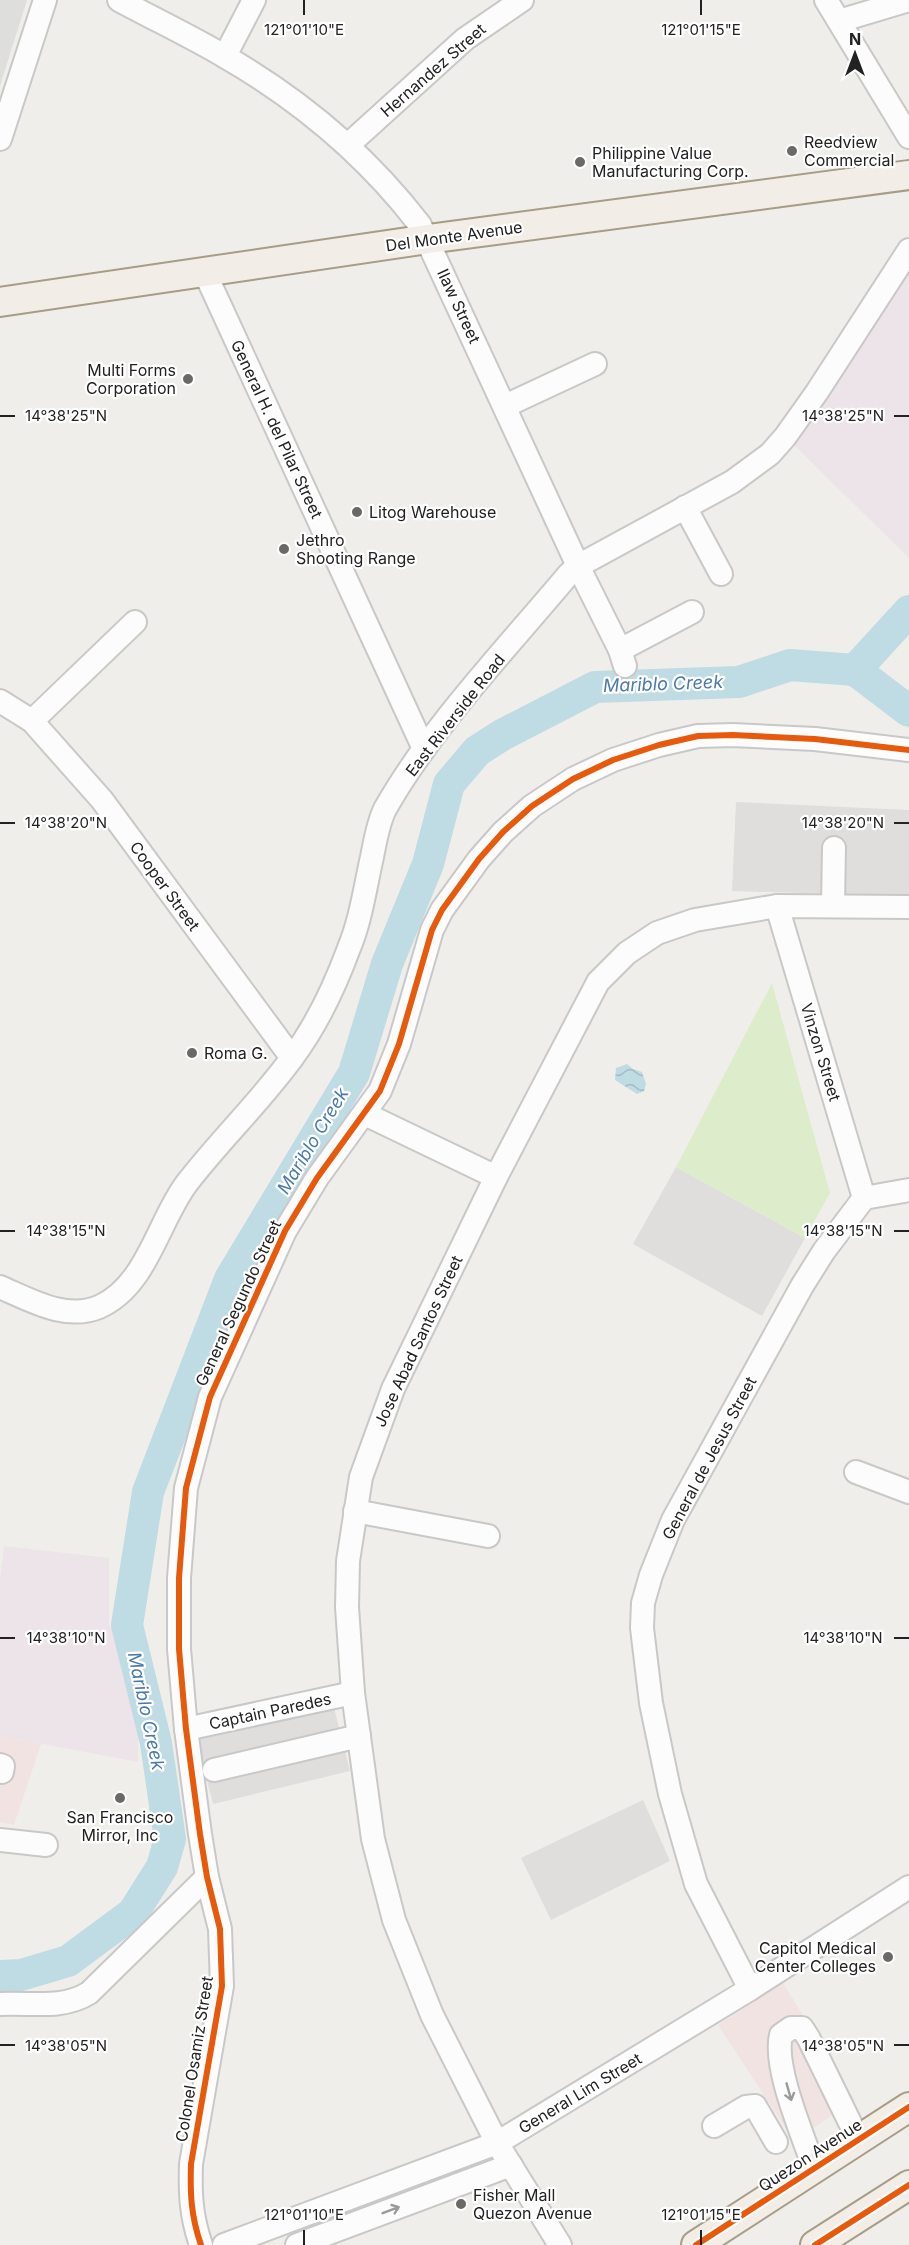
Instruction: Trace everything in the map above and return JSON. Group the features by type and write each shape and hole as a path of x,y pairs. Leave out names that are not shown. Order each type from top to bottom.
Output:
{"main road":[{"name":"Del Monte Avenue","path":"0,302 428,239 909,175"},
{"name":"Quezon Avenue","path":"696,2245 906,2109"},
{"path":"815,2245 909,2185"}],"street":[{"path":"0,139 45,0"},
{"name":"Ilaw Street","path":"119,0 225,56 266,83 348,145 399,197 428,239 622,658 692,612"},
{"path":"225,56 254,0"},
{"name":"Hernandez Street","path":"348,145 465,39 522,0"},
{"path":"825,0 909,137"},
{"path":"839,21 909,0"},
{"name":"East Riverside Road","path":"0,1287 50,1309 81,1311 99,1307 118,1294 149,1255 186,1185 292,1058 315,1023 349,949 359,920 375,842 384,812 424,749 568,575 578,566 752,469 785,437 909,250"},
{"name":"General H. del Pilar Street","path":"205,273 424,749"},
{"path":"505,406 594,363"},
{"path":"685,507 721,573"},
{"path":"32,721 135,622"},
{"name":"Cooper Street","path":"0,700 32,721 102,800 292,1058"},
{"name":"General Segundo Street","path":"207,1877 186,1729 179,1649 179,1578 186,1488 210,1396 285,1230 317,1178 380,1091 399,1044 432,930 442,910 479,859 503,832 532,806 573,778 613,760 659,745 698,736 792,738 909,750"},
{"path":"833,905 834,848"},
{"name":"Jose Abad Santos Street","path":"560,2245 497,2143 432,2015 394,1920 374,1839 354,1693 347,1607 348,1561 361,1478 393,1389 496,1177 598,982 627,953 657,933 695,920 777,906 909,906"},
{"name":"Vinzon Street","path":"777,906 864,1198"},
{"path":"365,1114 496,1177"},
{"path":"864,1198 909,1190"},
{"name":"General de Jesus Street","path":"750,1989 696,1884 670,1794 651,1703 642,1628 643,1603 651,1575 673,1520 802,1286 824,1251 864,1198"},
{"path":"856,1472 909,1492"},
{"path":"355,1511 488,1536"},
{"name":"Captain Paredes","path":"186,1729 354,1693"},
{"path":"214,1770 360,1736"},
{"path":"0,1840 46,1845"},
{"path":"0,2004 58,2005 80,1999 98,1985 207,1877"},
{"name":"Colonel Osamiz Street","path":"201,2245 192,2220 191,2164 222,1986 220,1929 207,1877"},
{"name":"General Lim Street","path":"224,2245 497,2143 750,1989 909,1887"},
{"path":"814,2168 780,2060 778,2046 781,2035 791,2028 802,2028 809,2038 858,2139"},
{"path":"714,2126 746,2108 755,2106 776,2142"},
{"path":"297,2245 511,2165"}],"shaded area":[{"path":"0,0 27,0 0,86"},
{"path":"909,261 909,558 792,443"},
{"path":"736,802 909,810 909,896 732,891"},
{"path":"676,1167 805,1238 762,1316 633,1244"},
{"path":"4,1546 109,1558 109,1625 124,1646 138,1698 138,1762 0,1736 0,1579"},
{"path":"333,1704 350,1771 213,1804 196,1736"},
{"path":"0,1736 41,1744 14,1825 0,1822"},
{"path":"643,1800 670,1861 551,1920 521,1858"},
{"path":"783,1983 855,2100 794,2141 718,2025"}],"green space":[{"path":"772,983 830,1193 805,1238 676,1167"}],"water":[{"path":"627,1064 642,1072 646,1084 644,1091 637,1094 615,1080 616,1068"}],"waterway":[{"name":"Mariblo Creek","path":"855,670 909,611"},
{"name":"Mariblo Creek","path":"0,1976 21,1975 68,1961 133,1913 162,1867 170,1839 156,1743 127,1625 148,1492 230,1279 354,1073 387,964 428,864 449,784 477,751 502,735 595,687 739,682 790,665 855,670"},
{"path":"855,670 909,711"}],"cycle path":[{"path":"201,2245 192,2205 191,2164 222,1986 220,1929 207,1877 200,1834 186,1729 179,1649 179,1578 186,1488 210,1397 285,1231 317,1178 380,1091 399,1044 432,930 442,910 479,859 503,832 532,806 573,779 613,760 659,745 698,736 733,735 815,739 909,750"},
{"path":"696,2245 909,2107"},
{"path":"815,2245 909,2185"}],"place":[{"name":"Reedview Commercial","path":"792,151"},
{"name":"Philippine Value Manufacturing Corp.","path":"580,162"},
{"name":"Multi Forms Corporation","path":"188,379"},
{"name":"Litog Warehouse","path":"357,512"},
{"name":"Jethro Shooting Range","path":"284,549"},
{"name":"Roma G.","path":"192,1053"},
{"name":"San Francisco Mirror, Inc","path":"120,1798"},
{"name":"Capitol Medical Center Colleges","path":"888,1957"},
{"name":"Fisher Mall Quezon Avenue","path":"461,2204"}]}
